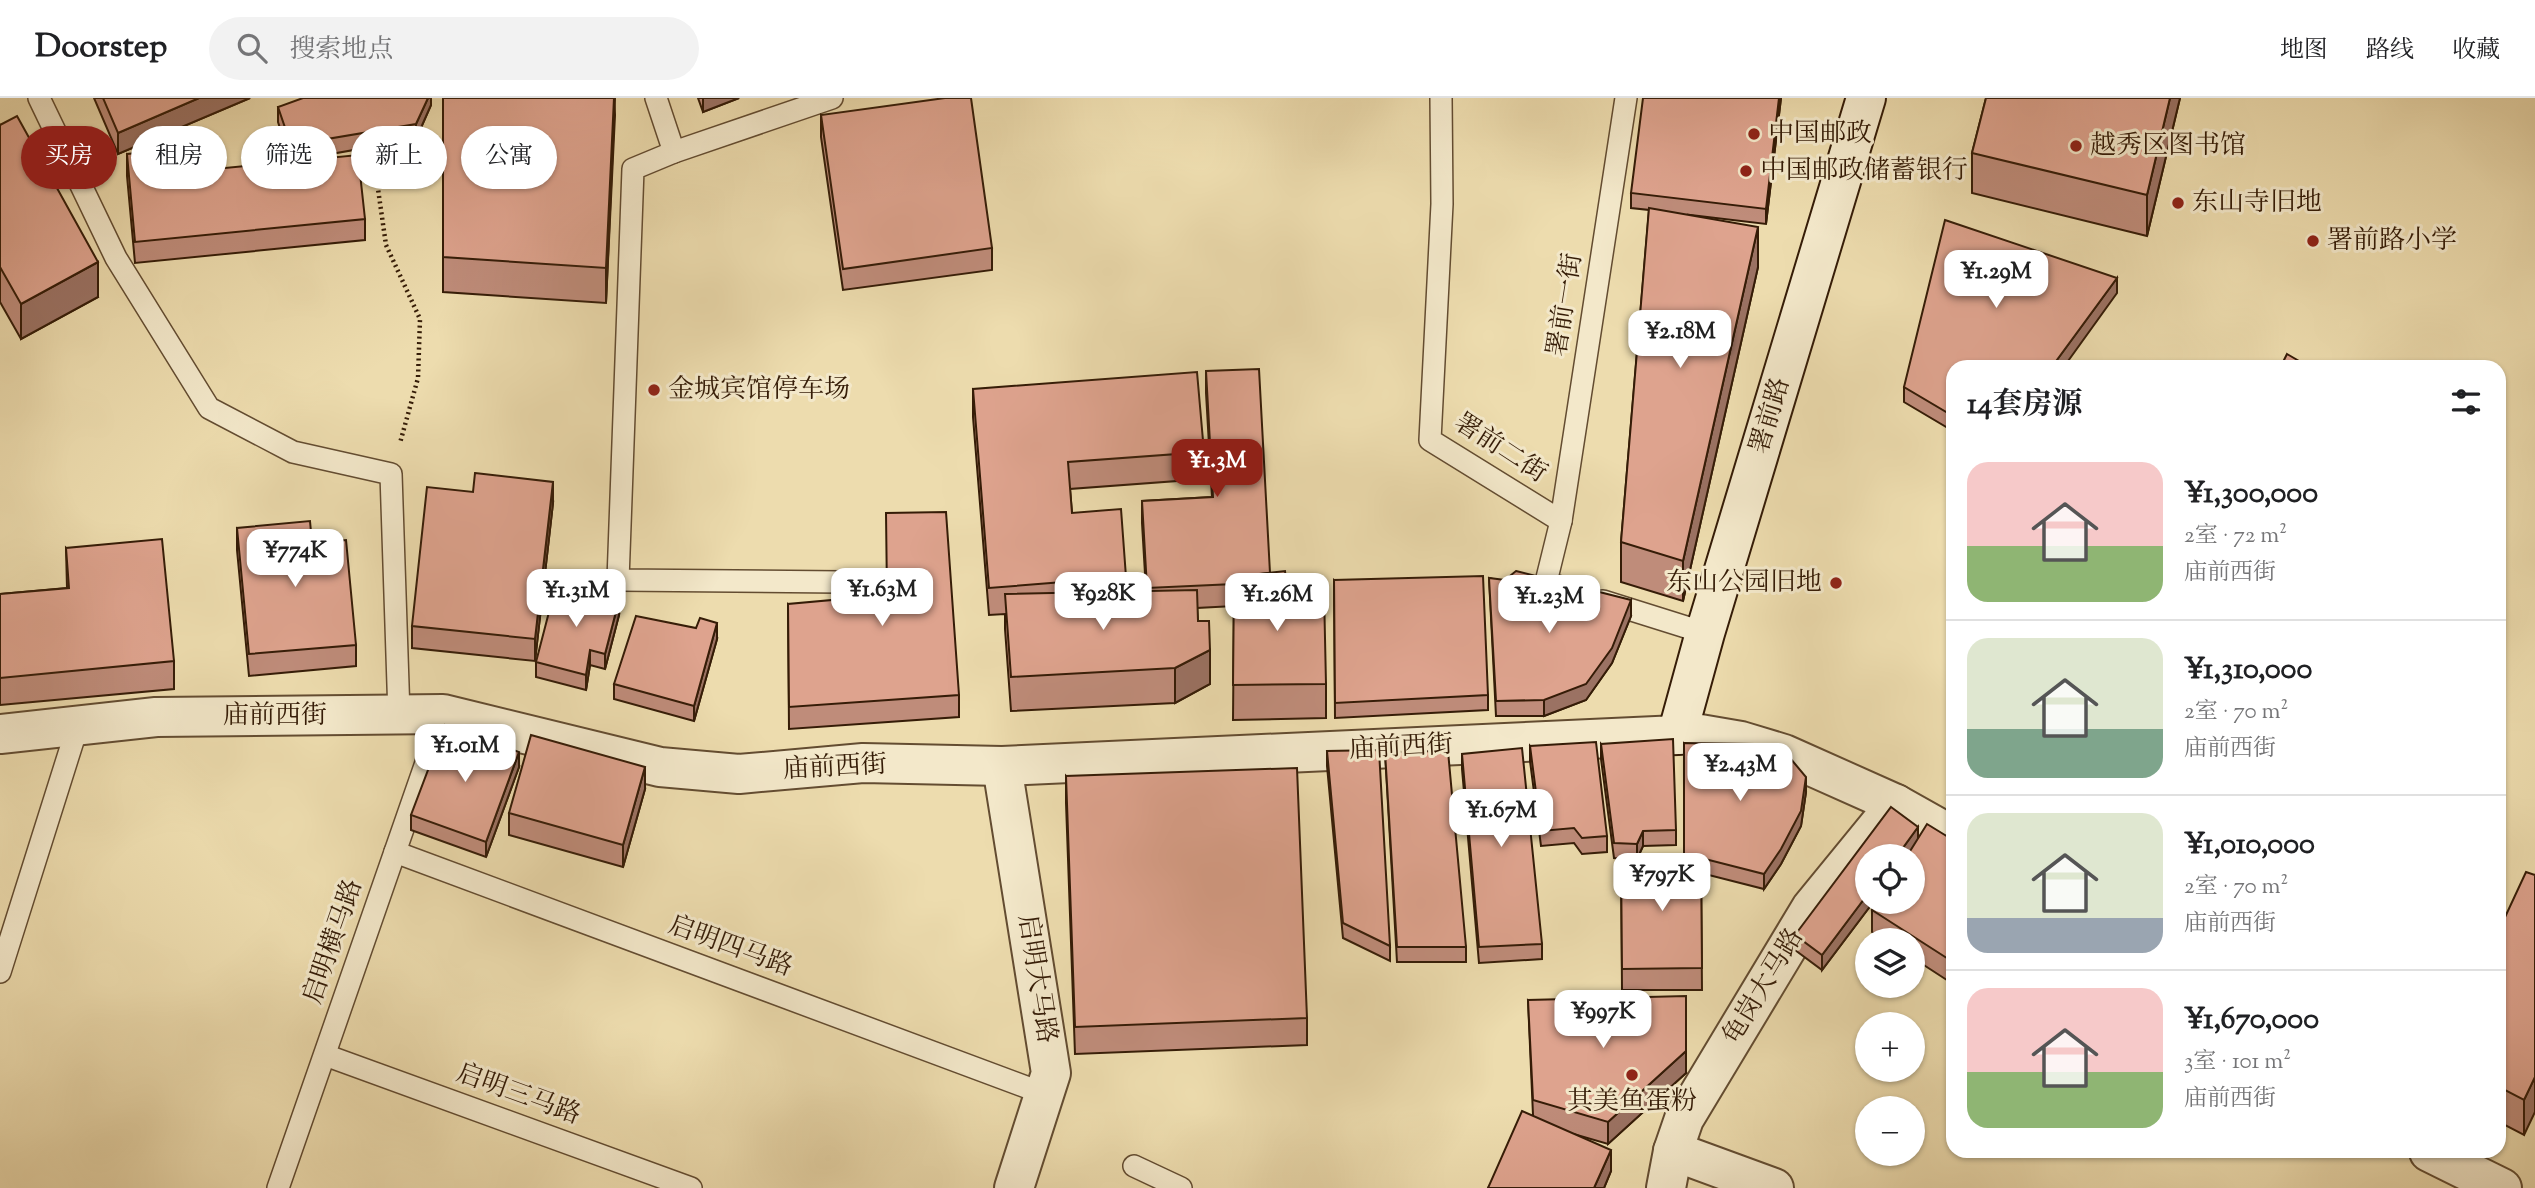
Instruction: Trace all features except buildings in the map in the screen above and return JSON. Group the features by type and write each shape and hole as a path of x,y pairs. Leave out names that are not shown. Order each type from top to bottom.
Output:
{"street":[{"name":"署前路","path":"1676,735 1866,98"},
{"name":"庙前西街","path":"0,734 156,717 443,714 660,767 739,774 863,764 1002,766 1700,734 1741,741 1784,754 1896,804 1946,831"},
{"name":"启明大马路","path":"1002,766 1051,1073 1014,1188"},
{"name":"龟岗大马路","path":"1666,1188 1673,1151 1684,1119 1811,908 1896,804"},
{"path":"1673,1151 1774,1188"},
{"path":"2441,1158 2502,1188"}],"lane":[{"path":"38,98 116,258 209,408 293,452 391,474 398,715"},
{"path":"656,98 674,152"},
{"path":"832,98 674,152 633,169 618,580 842,582"},
{"name":"署前二街","path":"1441,98 1442,204 1430,440 1561,521"},
{"name":"署前一街","path":"1561,521 1626,98"},
{"path":"1561,521 1546,582 1705,633"},
{"name":"启明横马路","path":"278,1188 443,714"},
{"path":"0,972 78,725"},
{"name":"启明四马路","path":"395,852 1045,1094"},
{"name":"启明三马路","path":"325,1055 691,1188"},
{"path":"1134,1166 1181,1188"}],"path":[{"path":"378,189 386,245 420,319 418,378 391,474"}],"place":[{"name":"中国邮政","path":"1754,134"},
{"name":"越秀区图书馆","path":"2076,146"},
{"name":"中国邮政储蓄银行","path":"1746,171"},
{"name":"东山寺旧地","path":"2178,203"},
{"name":"署前路小学","path":"2313,241"},
{"name":"金城宾馆停车场","path":"654,390"},
{"name":"东山公园旧地","path":"1836,583"},
{"name":"其美鱼蛋粉","path":"1632,1075"}]}
